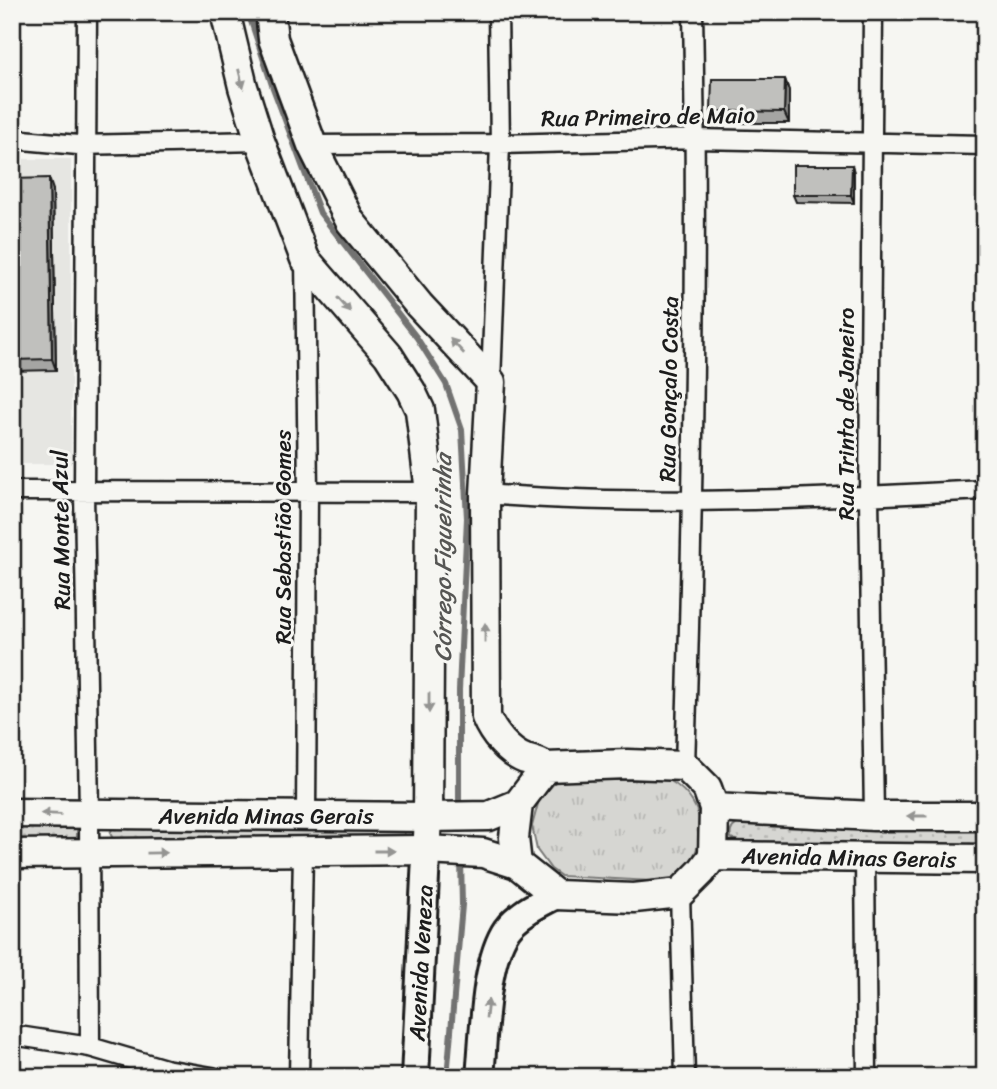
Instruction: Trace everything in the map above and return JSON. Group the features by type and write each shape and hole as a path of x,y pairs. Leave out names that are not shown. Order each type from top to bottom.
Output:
{"main road":[{"path":"225,12 243,87 260,142 305,259 388,355 420,410 430,492 428,817"},
{"path":"270,12 273,39 312,145 350,221 419,305 491,382 485,494 486,718 491,730 522,758 539,762 546,767 627,764 685,766 707,788 714,808 713,856 701,873 680,893 634,898 556,895 517,918 497,947 490,980 480,1077"},
{"path":"546,767 518,804 513,838 517,864 556,895"},
{"name":"Avenida Minas Gerais","path":"12,813 89,816 489,816 518,804"},
{"name":"Avenida Minas Gerais","path":"714,808 874,816 985,816"},
{"name":"Avenida Veneza","path":"415,1077 428,817"},
{"name":"Avenida Minas Gerais","path":"12,854 426,850 483,853 517,864"},
{"name":"Avenida Minas Gerais","path":"713,856 985,859"}],"street":[{"name":"Rua Monte Azul","path":"88,12 84,492 90,1048"},
{"path":"491,382 500,144 498,12"},
{"name":"Rua Gonçalo Costa","path":"685,766 692,501 696,139 693,12"},
{"name":"Rua Trinta de Janeiro","path":"873,12 869,497 874,816"},
{"path":"12,139 86,144 260,142"},
{"name":"Rua Primeiro de Maio","path":"312,145 696,139 985,145"},
{"name":"Rua Sebastião Gomes","path":"305,259 308,491 306,816"},
{"path":"485,494 692,501 869,497 985,490"},
{"path":"12,491 430,492"},
{"path":"299,1077 303,851"},
{"path":"865,859 867,1077"},
{"path":"680,893 685,1077"},
{"path":"12,1035 90,1048 162,1073 212,1077"}],"shaded area":[{"path":"12,159 71,159 71,464 12,464"}],"green space":[{"path":"557,780 669,780 683,790 699,816 698,844 692,858 683,871 669,882 561,876 551,869 537,850 532,826 539,800"},
{"path":"741,822 985,828 985,844 740,842 731,838 731,830"},
{"path":"12,825 72,827 77,829 77,839 12,844"},
{"path":"114,826 402,827 405,835 400,840 115,843 110,833"}],"building":[{"path":"712,79 785,79 784,112 711,111"},
{"path":"793,165 852,165 851,195 793,195"},
{"path":"49,178 52,359 12,360 12,179"}],"waterway":[{"name":"Córrego Figueirinha","path":"248,12 320,213 417,338 446,384 462,430 467,518 459,690 459,810"},
{"name":"Córrego Figueirinha","path":"447,1077 462,905 461,859"}]}
